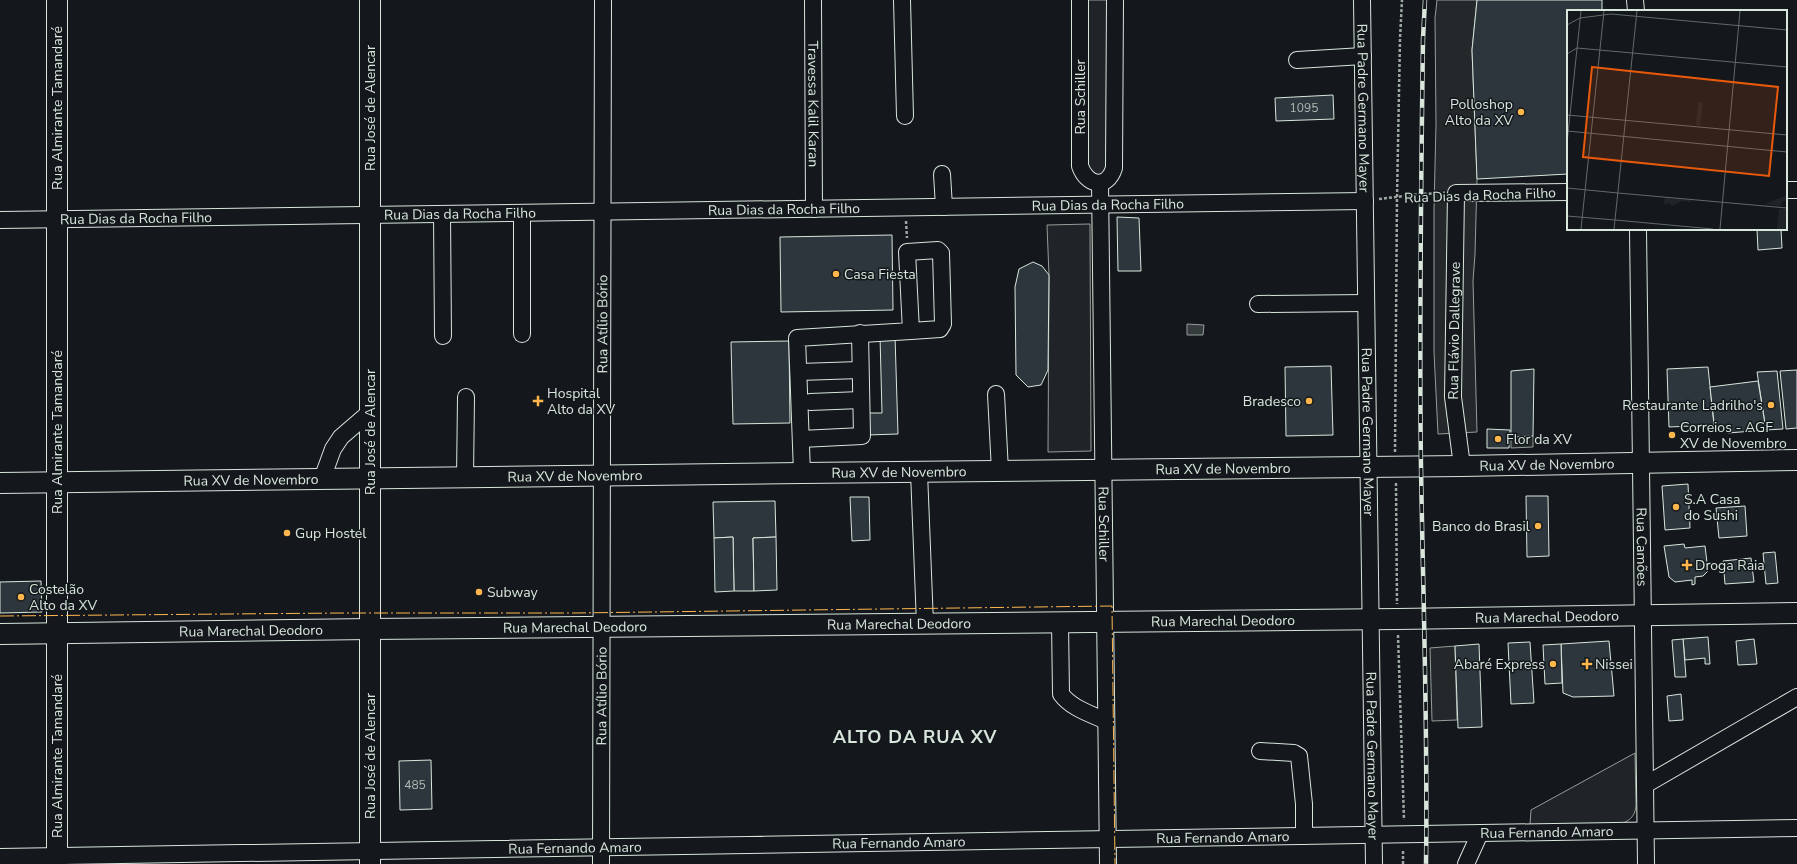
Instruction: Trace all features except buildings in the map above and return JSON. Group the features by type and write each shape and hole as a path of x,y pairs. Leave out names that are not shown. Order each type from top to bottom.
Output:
{"main road":[{"name":"Rua Almirante Tamandaré","path":"57,0 57,860"},
{"name":"Rua José de Alencar","path":"370,0 370,858"},
{"name":"Rua XV de Novembro","path":"0,484 1103,469 1462,466 1797,460"},
{"name":"Rua Marechal Deodoro","path":"0,634 1060,623 1105,621 1370,620 1797,613"}],"street":[{"name":"Rua Atílio Bório","path":"601,864 604,0"},
{"name":"Travessa Kalil Karan","path":"814,0 814,209"},
{"path":"902,0 905,116"},
{"name":"Rua Schiller","path":"1080,0 1080,166 1083,175 1092,182 1100,183 1108,864"},
{"path":"1100,183 1107,180 1112,174 1114,168 1115,0"},
{"name":"Rua Padre Germano Mayer","path":"1362,0 1374,864"},
{"path":"1635,0 1636,10"},
{"path":"1297,60 1363,56"},
{"path":"942,174 944,207"},
{"name":"Rua Dias da Rocha Filho","path":"1456,193 1567,192"},
{"name":"Rua Flávio Dallegrave","path":"1456,193 1453,397 1462,466"},
{"name":"Rua Dias da Rocha Filho","path":"0,220 1365,201"},
{"path":"522,213 522,334"},
{"path":"442,214 443,336"},
{"name":"Rua Camões","path":"1638,230 1646,864"},
{"path":"806,439 810,402 797,338 940,329 943,324 941,253 938,250 908,252 911,330"},
{"path":"1258,304 1366,303"},
{"path":"806,439 862,436 860,333"},
{"path":"804,371 860,370"},
{"path":"804,371 806,473"},
{"path":"996,394 1000,471"},
{"path":"465,478 466,397"},
{"path":"810,402 861,400"},
{"path":"322,480 333,449 342,438 370,412"},
{"path":"919,472 925,624"},
{"path":"1060,623 1061,694 1064,698 1080,709 1106,721"},
{"path":"1645,785 1797,697"},
{"path":"1260,751 1294,753 1298,756 1304,804 1304,836"},
{"name":"Rua Fernando Amaro","path":"0,857 57,860 370,858 601,847 1797,828"},
{"path":"1466,864 1480,833"}],"path":[{"path":"1395,447 1397,197 1402,0"},
{"name":"Rua Dias da Rocha Filho","path":"1365,201 1421,194 1456,193"},
{"path":"905,207 908,252"},
{"path":"1396,480 1397,599"},
{"path":"1398,632 1404,821"},
{"path":"1403,846 1403,864"}],"shaded area":[{"path":"1086,0 1108,0 1108,166 1103,174 1098,177 1085,167"},
{"path":"1437,0 1477,0 1472,50 1477,179 1473,281 1477,432 1438,434 1434,352 1434,208 1436,124 1435,18"},
{"path":"1090,224 1091,451 1048,452 1049,275 1047,225"},
{"path":"1187,324 1204,325 1203,335 1187,335"},
{"path":"1533,436 1533,447 1511,448 1511,437"},
{"path":"1455,646 1457,720 1432,721 1430,648"},
{"path":"1635,753 1636,806 1634,815 1628,820 1623,823 1530,825 1531,810"}],"railway":[{"path":"1425,0 1422,92 1420,359 1426,715 1426,864"}],"power":[{"path":"0,616 342,613 575,613 1112,606 1115,864"}],"place":[{"name":"Polloshop Alto da XV","path":"1521,112"},
{"name":"Casa Fiesta","path":"836,274"},
{"name":"Hospital Alto da XV","path":"538,401"},
{"name":"Bradesco","path":"1309,401"},
{"name":"Restaurante Ladrilho's","path":"1771,405"},
{"name":"Correios - AGF XV de Novembro","path":"1672,435"},
{"name":"Flor da XV","path":"1498,439"},
{"name":"S.A Casa do Sushi","path":"1676,507"},
{"name":"Banco do Brasil","path":"1538,526"},
{"name":"Gup Hostel","path":"287,533"},
{"name":"Droga Raia","path":"1687,565"},
{"name":"Subway","path":"479,592"},
{"name":"Costelão Alto da XV","path":"21,597"},
{"name":"Abaré Express","path":"1553,664"},
{"name":"Nissei","path":"1587,664"}],"district":[{"name":"ALTO DA RUA XV","path":"915,737"}]}
